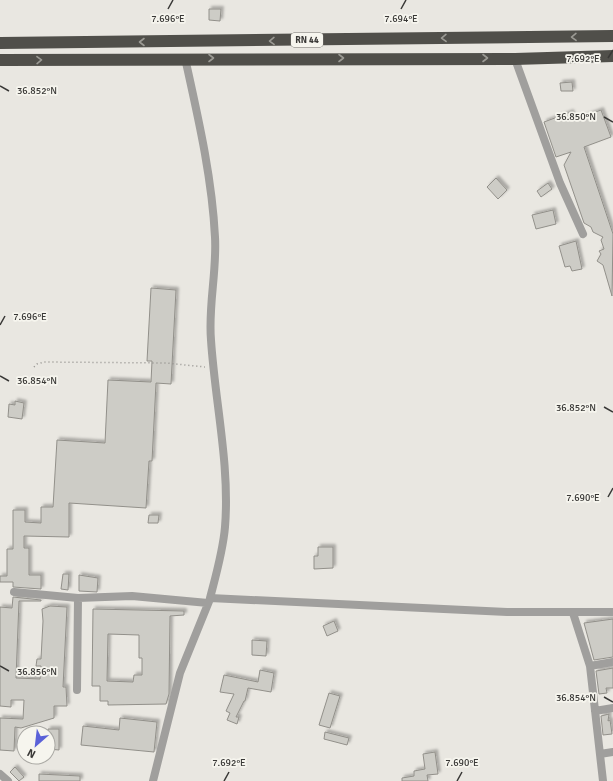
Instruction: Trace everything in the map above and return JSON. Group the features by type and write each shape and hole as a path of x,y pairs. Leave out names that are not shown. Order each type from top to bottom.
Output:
{"highway":[{"name":"RN 44","path":"0,43 613,36"},
{"name":"RN 44","path":"0,60 185,58 515,58 613,56"}],"street":[{"path":"153,781 180,673 209,601 218,571 225,528 226,492 213,367 210,312 214,283 216,239 213,203 205,151 185,58"},
{"path":"515,58 560,183 583,234"},
{"path":"14,592 78,598 132,596 209,601 346,606 574,613 613,612"},
{"path":"77,690 78,598"},
{"path":"574,613 590,666 603,781"},
{"path":"590,666 613,662"},
{"path":"595,711 613,708"},
{"path":"600,754 613,752"},
{"path":"0,774 8,781"}],"path":[{"path":"34,367 37,364 44,362 107,362 166,363 213,367"}],"building":[{"path":"209,9 221,9 220,21 209,20"},
{"path":"572,82 573,91 561,91 560,83"},
{"path":"601,110 611,137 584,147 613,234 612,296 603,265 597,261 601,254 599,251 604,249 601,240 603,237 593,232 591,227 584,223 564,165 571,152 556,157 544,122 571,112 574,120"},
{"path":"496,178 507,190 498,199 487,187"},
{"path":"548,183 552,189 541,197 537,191"},
{"path":"553,210 556,224 536,229 532,215"},
{"path":"576,241 582,269 572,271 570,266 565,267 559,246"},
{"path":"151,288 176,290 171,384 156,383 152,461 149,461 146,508 69,503 69,537 24,536 24,548 29,548 29,575 41,575 41,589 13,587 13,582 0,582 0,576 7,576 7,549 13,549 13,510 25,510 25,522 41,523 41,507 53,507 57,440 105,443 108,380 151,382 152,361 147,361"},
{"path":"15,401 24,403 22,419 8,417 9,404 15,405"},
{"path":"149,515 159,515 158,523 148,523"},
{"path":"318,547 333,547 333,568 314,569 314,556 318,556"},
{"path":"63,574 69,574 68,590 61,589"},
{"path":"79,575 98,578 97,592 79,591"},
{"path":"13,597 41,600 19,601 16,678 40,679 41,666 36,666 37,659 41,659 43,621 42,609 50,606 67,607 63,687 66,687 67,706 54,706 54,718 31,725 16,725 14,751 0,750 0,718 23,719 24,700 11,700 11,707 0,706 0,607 12,608"},
{"path":"93,609 184,611 184,615 170,616 169,694 166,704 108,705 108,701 100,701 100,686 92,686","holes":["108,634 139,635 139,658 142,658 142,675 134,675 133,682 107,681"]},
{"path":"613,619 613,657 594,660 584,623"},
{"path":"334,621 338,631 327,636 323,626"},
{"path":"252,640 267,641 266,656 252,655"},
{"path":"613,668 613,688 606,688 607,693 599,694 596,671"},
{"path":"260,670 274,673 271,692 248,688 245,701 236,717 239,717 237,724 227,720 230,713 226,711 234,694 220,692 224,675 258,682"},
{"path":"329,693 340,696 330,728 319,725"},
{"path":"609,714 608,721 610,720 612,734 603,735 601,716"},
{"path":"120,718 157,722 154,752 81,745 83,726 119,730"},
{"path":"56,729 59,729 59,750 56,750"},
{"path":"325,732 349,738 347,745 324,739"},
{"path":"435,752 438,774 427,775 428,781 402,781 402,778 414,776 414,771 425,769 423,754"},
{"path":"15,767 24,777 19,781 10,772"},
{"path":"39,774 80,776 80,781 39,781"}]}
